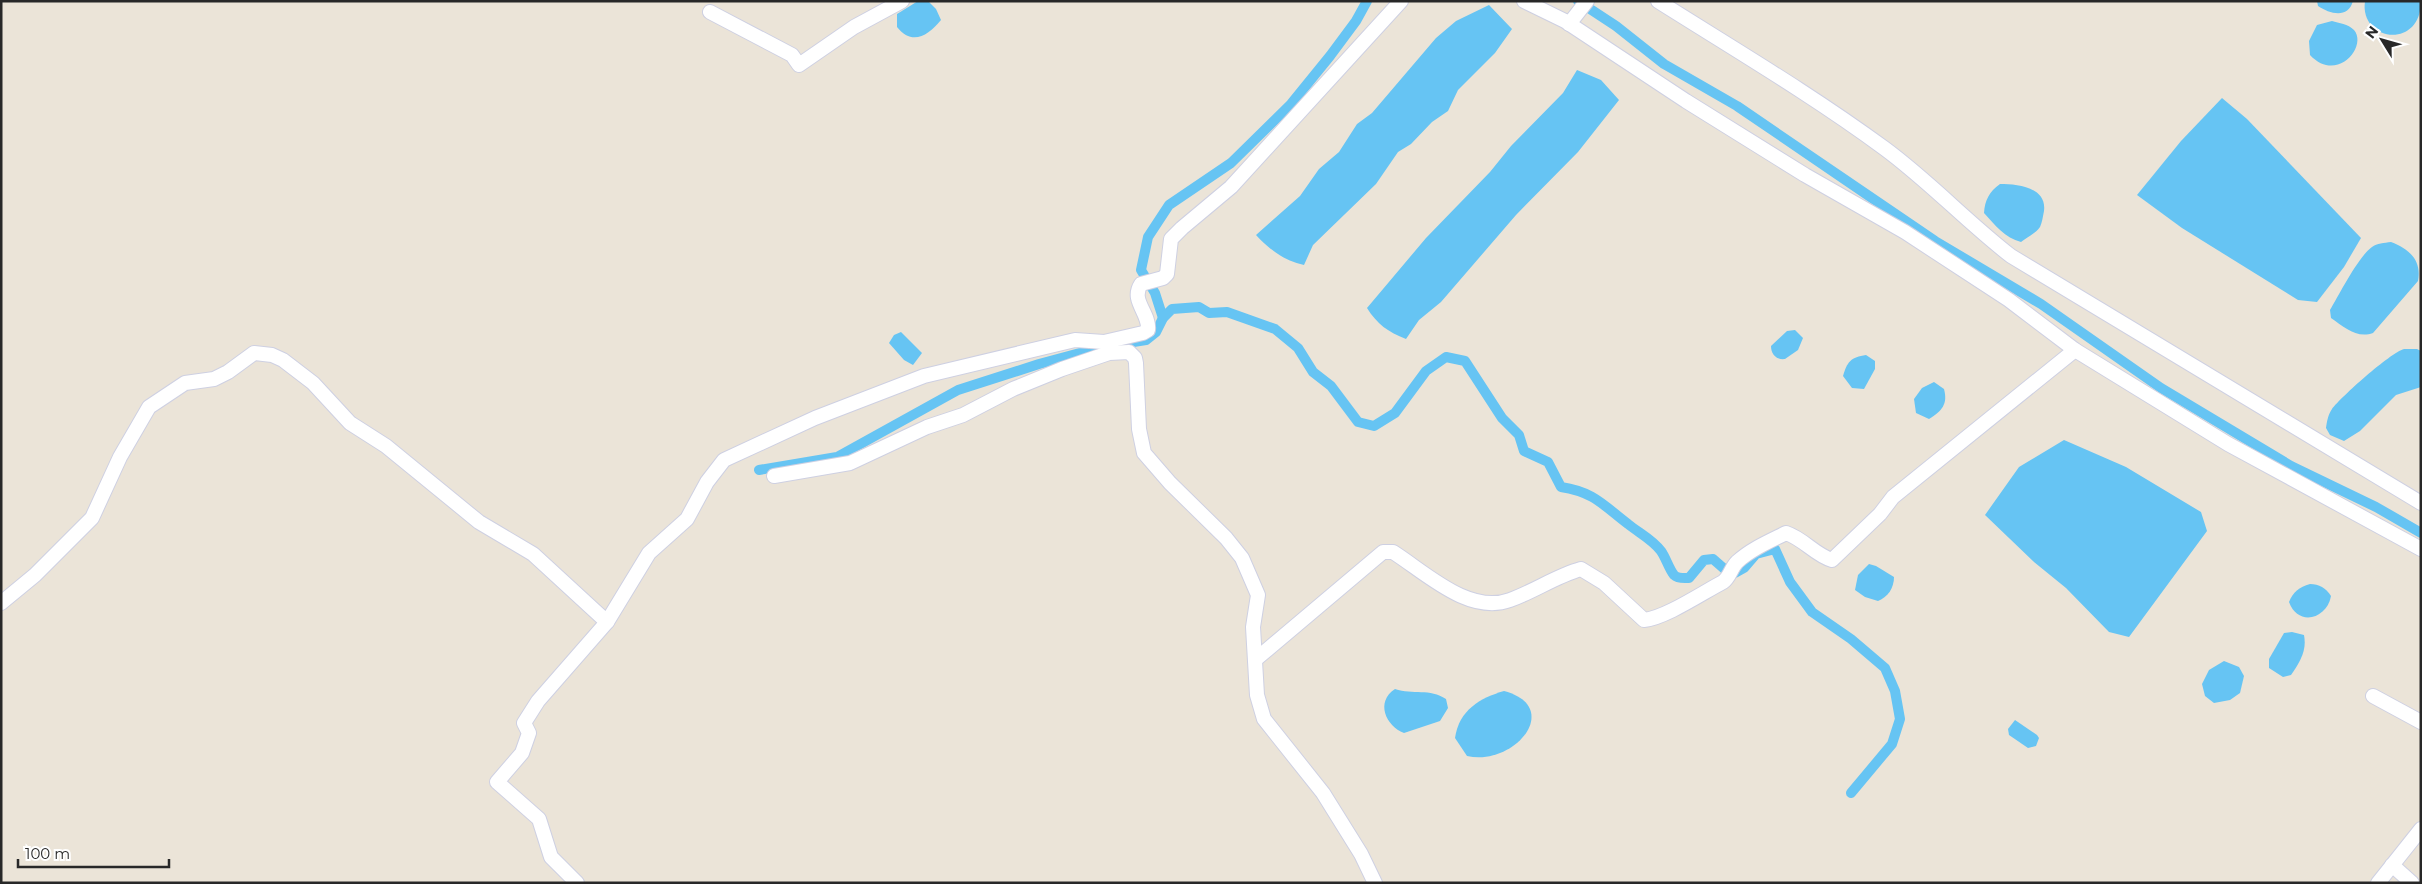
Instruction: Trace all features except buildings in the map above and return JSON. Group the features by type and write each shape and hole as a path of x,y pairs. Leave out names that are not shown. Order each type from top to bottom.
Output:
{"street":[{"path":"710,12 792,55 799,65 854,27 902,1"},
{"path":"577,883 551,857 540,819 497,782 522,752 529,732 524,722 538,701 607,622 649,553 688,520 707,482 724,460 815,418 924,376 1075,340 1112,341 1148,330 1148,324 1137,299 1137,290 1141,284 1163,278 1167,274 1171,239 1231,187 1401,1"},
{"path":"1524,1 1571,22 1781,160 1905,232 2009,300 2075,350 2279,473 2421,549"},
{"path":"1571,22 1587,1"},
{"path":"1658,1 1866,135 1913,171 1980,232 2011,256 2421,503"},
{"path":"1255,660 1383,552 1393,552 1465,597 1498,604 1564,573 1581,568 1604,583 1644,620 1653,619 1671,611 1723,582 1728,578 1736,563 1786,532 1805,542 1822,557 1832,560 1880,514 1893,497 2075,350"},
{"path":"774,476 850,463 927,427 963,415 1013,389 1062,369 1110,353 1129,352 1135,358 1136,363 1139,428 1144,453 1170,483 1226,538 1242,558 1258,595 1253,627 1257,695 1264,719 1323,793 1361,854 1375,883"},
{"path":"1,603 35,575 92,518 120,457 149,406 185,383 214,379 221,376 254,353 272,355 283,360 313,384 350,423 386,446 479,522 533,554 607,622"},
{"path":"2373,696 2421,722"},
{"path":"2378,883 2421,829"},
{"path":"2392,865 2412,883"}],"water":[{"path":"918,1 928,1 936,9 941,20 931,31 920,37 908,36 897,27 897,14"},
{"path":"2317,1 2353,1 2351,7 2343,13 2333,13 2318,6"},
{"path":"2365,1 2421,1 2418,17 2411,27 2402,33 2391,35 2380,32 2371,25 2366,15"},
{"path":"1489,5 1512,29 1495,53 1458,90 1448,111 1432,122 1411,144 1398,152 1376,184 1313,245 1304,265 1283,257 1261,240 1256,235 1300,196 1319,169 1339,152 1357,124 1372,113 1436,38 1456,21"},
{"path":"2332,21 2352,28 2357,37 2357,45 2347,59 2339,64 2330,66 2320,63 2310,55 2309,41 2317,25"},
{"path":"1577,70 1601,80 1619,100 1578,152 1516,215 1441,302 1419,320 1406,339 1384,327 1367,308 1426,238 1563,93"},
{"path":"2222,98 2247,119 2361,238 2344,267 2317,302 2298,300 2182,228 2137,195 2181,141"},
{"path":"2000,184 2030,188 2041,197 2044,203 2040,227 2021,242 2005,234 1984,213 1988,197"},
{"path":"2391,242 2413,256 2418,267 2418,281 2373,333 2362,334 2351,331 2331,318 2330,310 2355,267 2367,252 2376,245"},
{"path":"1795,330 1803,338 1798,350 1785,359 1777,358 1772,352 1771,346 1787,331"},
{"path":"901,332 922,353 913,365 904,360 889,343 894,335"},
{"path":"2404,349 2417,349 2421,351 2421,387 2396,395 2360,431 2344,441 2330,435 2326,428 2332,409 2366,376 2388,358"},
{"path":"1866,355 1875,361 1875,369 1864,389 1852,388 1843,376 1846,367 1853,359"},
{"path":"1934,382 1944,389 1945,399 1941,410 1929,419 1916,413 1914,399 1922,388"},
{"path":"2064,440 2126,467 2201,512 2207,531 2129,637 2109,632 2066,588 2034,562 1985,515 2019,467"},
{"path":"1869,564 1894,577 1890,592 1878,601 1865,597 1855,590 1858,575"},
{"path":"2310,584 2322,587 2331,596 2324,610 2318,615 2305,617 2293,610 2289,602 2297,590"},
{"path":"2292,632 2304,635 2304,651 2291,675 2283,677 2269,668 2269,659 2284,633"},
{"path":"2224,661 2239,667 2244,676 2240,693 2230,700 2214,703 2205,696 2202,684 2209,670"},
{"path":"1395,689 1440,696 1446,699 1448,708 1440,721 1404,733 1392,725 1385,713 1385,700"},
{"path":"1504,691 1522,699 1530,709 1531,721 1526,734 1501,753 1485,757 1467,756 1455,738 1461,720 1479,702"},
{"path":"2015,720 2037,735 2039,738 2036,746 2028,748 2009,735 2008,729"}],"waterway":[{"path":"1163,318 1155,293 1141,270 1148,237 1169,205 1231,163 1291,104 1356,21 1367,1"},
{"path":"1578,1 1616,26 1664,64 1737,106 1935,241 2041,304 2161,388 2291,466 2376,507 2421,533"},
{"path":"759,470 837,457 958,390 1039,364 1102,347 1146,340 1156,332 1163,318 1172,309 1199,307 1209,313 1227,312 1275,329 1298,348 1313,372 1331,386 1358,422 1374,426 1395,413 1426,371 1446,357 1465,361 1502,418 1519,435 1524,451 1548,462 1561,487 1582,492 1598,500 1650,540 1661,551 1674,575 1681,578 1689,578 1704,560 1713,559 1729,573"},
{"path":"1735,573 1744,568 1756,554 1775,549 1790,582 1812,612 1851,639 1885,668 1895,691 1900,719 1892,744 1851,793"}]}
